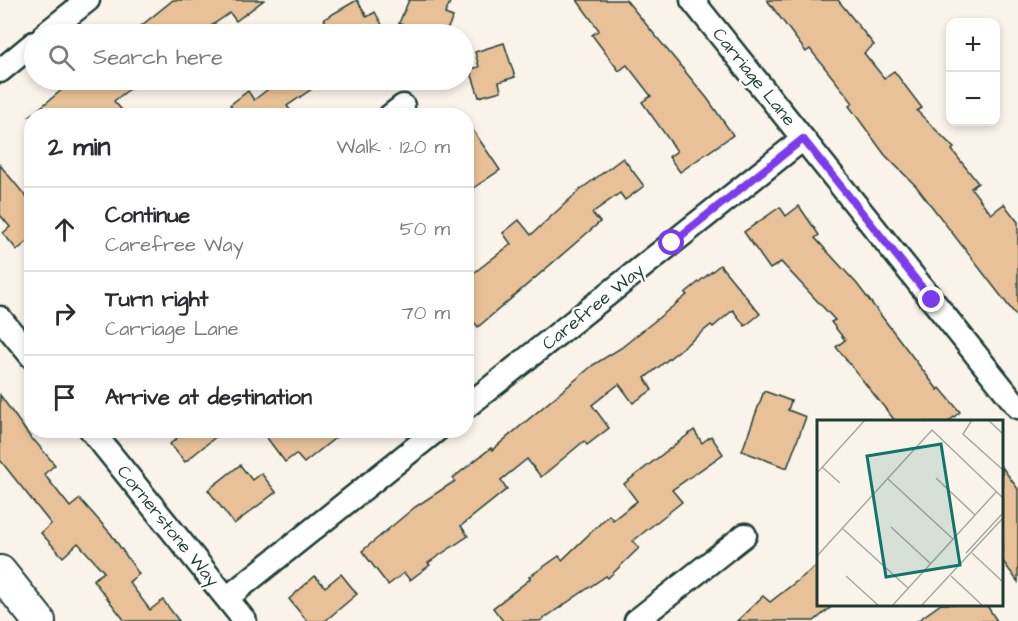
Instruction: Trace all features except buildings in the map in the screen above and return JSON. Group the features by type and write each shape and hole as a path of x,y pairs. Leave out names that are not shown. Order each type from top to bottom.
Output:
{"main road":[{"path":"0,572 39,621"}],"street":[{"path":"58,24 88,0"},
{"name":"Carriage Lane","path":"692,0 1018,407"},
{"path":"0,71 24,51"},
{"name":"Carefree Way","path":"474,401 803,139"},
{"path":"0,318 24,347"},
{"name":"Cornerstone Way","path":"97,438 245,621"},
{"path":"227,598 427,438"},
{"path":"636,621 745,534"}],"route":[{"path":"672,243 803,139 932,300"}]}
